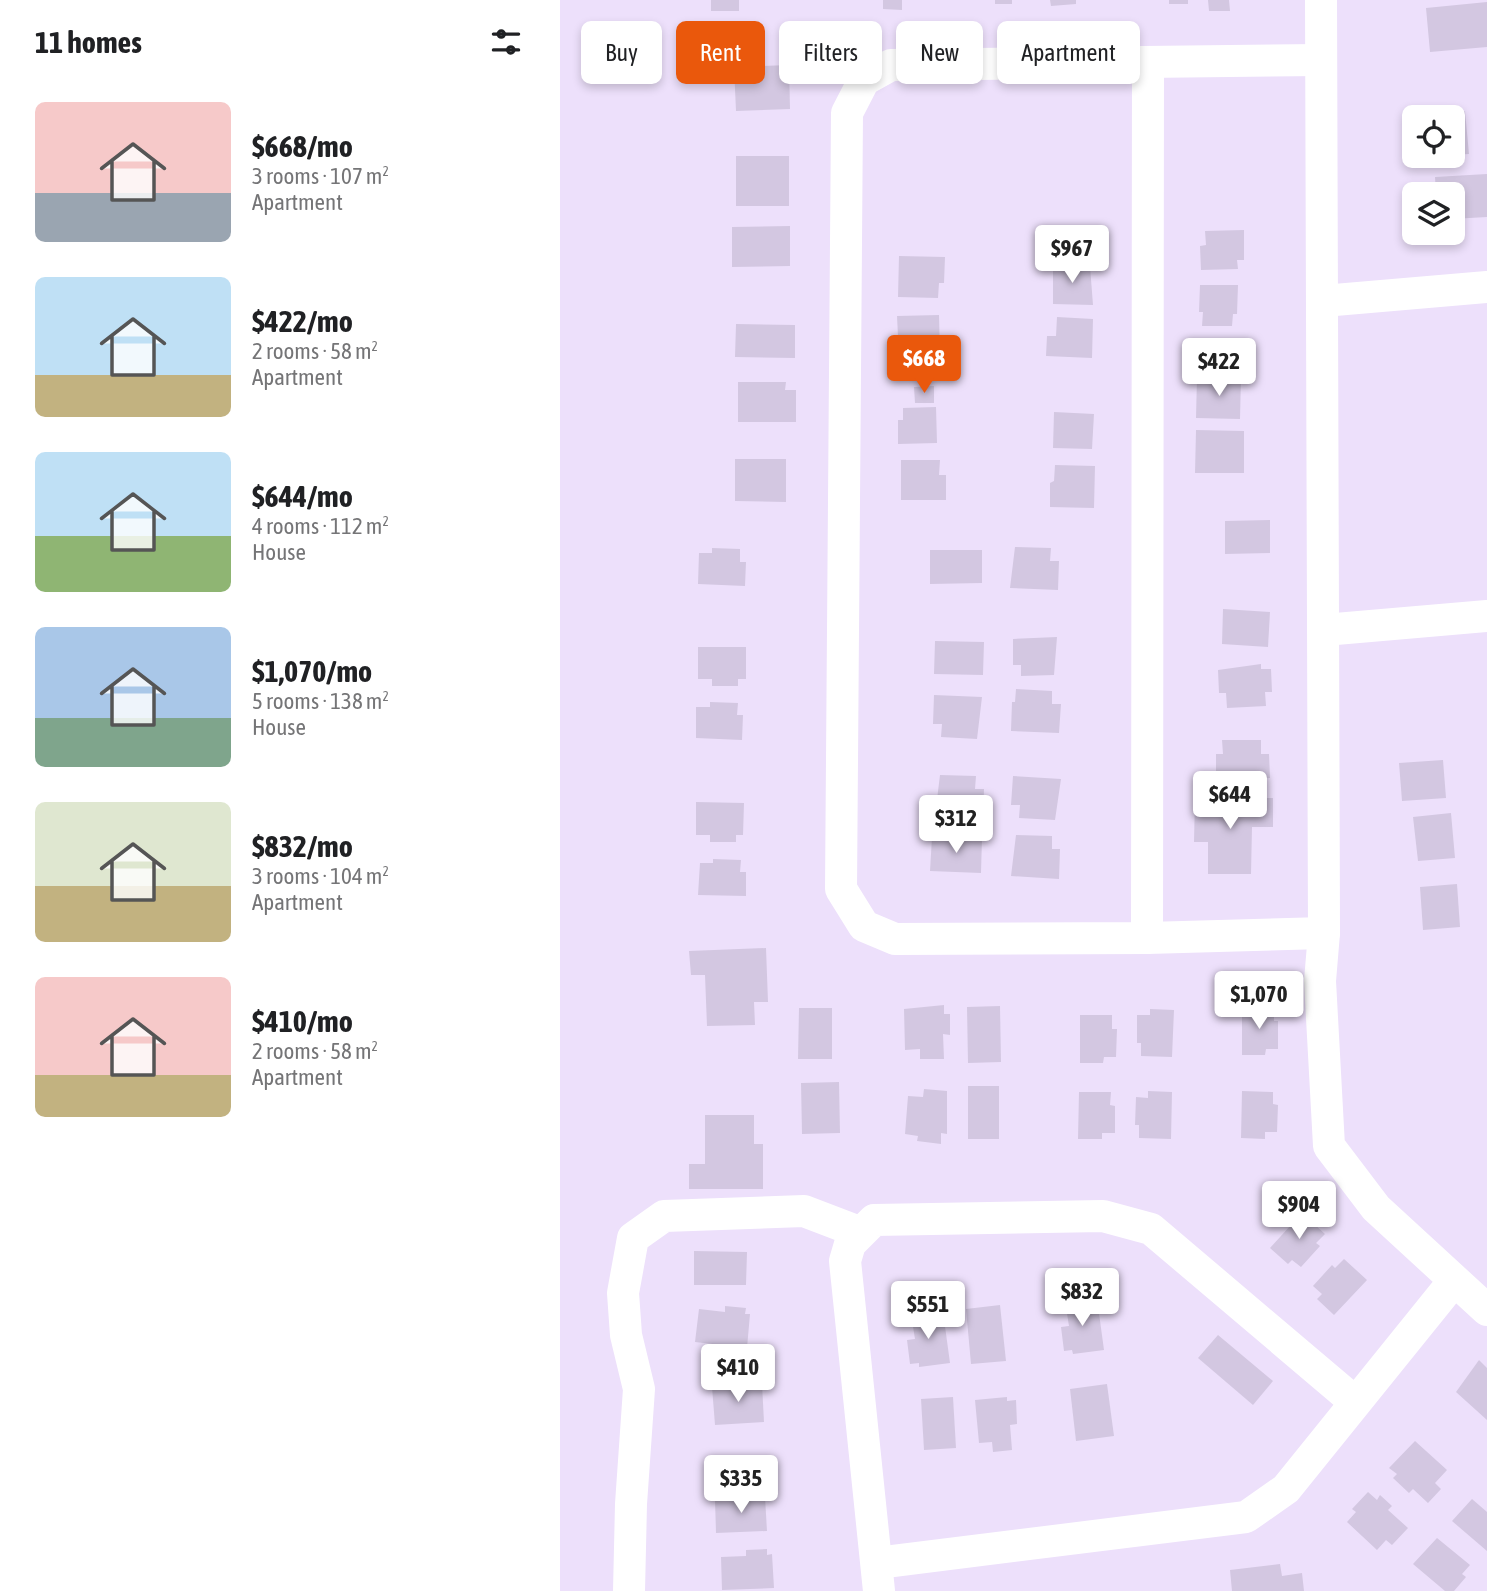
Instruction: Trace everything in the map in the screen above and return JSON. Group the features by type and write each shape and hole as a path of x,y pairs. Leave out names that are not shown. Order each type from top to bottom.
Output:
{"street":[{"path":"1321,0 1324,933 1320,981 1329,1146 1376,1208 1453,1282 1487,1310"},
{"path":"1321,60 891,65 864,80 848,113 841,889 863,926 895,939 1147,938 1324,933"},
{"path":"1147,938 1148,64"},
{"path":"1323,301 1487,287"},
{"path":"1324,630 1487,616"},
{"path":"629,1591 631,1504 639,1389 626,1335 623,1293 633,1238 664,1216 804,1211 859,1232"},
{"path":"1355,1402 1151,1229 1103,1216 897,1218 874,1220 859,1232 850,1244 845,1261 878,1577 1246,1517 1286,1489 1453,1282"}],"building":[{"path":"711,0 739,0 739,11 711,11"},
{"path":"883,0 902,0 902,10 883,9"},
{"path":"995,0 1012,0 1012,4 995,4"},
{"path":"1050,0 1076,0 1076,4 1051,6"},
{"path":"1169,0 1188,0 1188,4 1169,4"},
{"path":"1208,0 1229,0 1230,11 1209,11"},
{"path":"1487,2 1487,47 1430,52 1426,8"},
{"path":"779,65 779,84 789,84 790,109 736,111 735,84 765,84 765,66"},
{"path":"1465,111 1469,154 1465,154"},
{"path":"736,156 789,156 789,206 736,206"},
{"path":"1487,174 1487,217 1465,218 1465,182 1435,182 1435,177"},
{"path":"790,226 790,266 732,267 732,227"},
{"path":"1244,230 1244,260 1237,260 1238,269 1201,270 1200,246 1206,245 1205,231"},
{"path":"899,256 945,257 944,283 939,283 938,298 898,297"},
{"path":"1053,266 1090,266 1093,305 1053,304"},
{"path":"1200,285 1238,285 1237,314 1233,314 1232,326 1202,326 1203,312 1199,312"},
{"path":"939,315 940,355 899,357 897,316"},
{"path":"1057,317 1093,319 1092,358 1046,356 1047,336 1056,336"},
{"path":"736,324 795,325 795,358 735,357"},
{"path":"1197,376 1241,377 1240,419 1196,418"},
{"path":"738,382 786,382 785,390 796,390 796,422 738,422"},
{"path":"934,386 934,403 915,403 914,387"},
{"path":"936,407 937,443 898,444 898,420 903,420 903,408"},
{"path":"1054,412 1094,414 1092,449 1053,448"},
{"path":"1196,430 1244,431 1244,473 1195,473"},
{"path":"735,459 786,459 786,502 735,501"},
{"path":"901,460 940,460 939,475 946,475 946,500 901,500"},
{"path":"1055,465 1095,466 1094,508 1050,507 1050,483 1054,481"},
{"path":"1270,520 1270,553 1225,554 1225,521"},
{"path":"1015,547 1051,548 1050,561 1059,561 1058,590 1010,588"},
{"path":"712,548 740,549 740,562 746,562 745,586 698,584 699,553 712,553"},
{"path":"930,550 982,550 982,583 930,584"},
{"path":"1223,609 1270,612 1268,647 1222,644"},
{"path":"1057,637 1054,675 1021,676 1021,665 1013,665 1013,639"},
{"path":"935,641 984,642 983,675 934,674"},
{"path":"698,647 746,647 746,679 738,679 738,686 712,686 712,679 698,679"},
{"path":"1261,664 1261,669 1271,669 1272,692 1265,692 1266,706 1227,708 1226,693 1219,693 1218,670"},
{"path":"1016,689 1052,691 1052,704 1061,704 1059,733 1011,731 1012,702 1015,702"},
{"path":"934,695 982,697 977,739 941,737 942,724 933,724"},
{"path":"710,702 738,703 737,715 743,715 742,740 696,738 696,707 710,707"},
{"path":"1222,740 1261,740 1261,754 1269,754 1270,778 1227,782 1227,777 1216,777 1216,754 1223,754"},
{"path":"1443,760 1446,798 1402,801 1399,763"},
{"path":"940,775 976,776 975,789 984,789 983,818 935,816"},
{"path":"1013,776 1061,779 1055,820 1019,818 1020,805 1011,805"},
{"path":"1195,798 1273,798 1273,827 1252,827 1251,874 1208,874 1208,842 1194,842"},
{"path":"696,802 744,803 743,835 736,835 736,842 710,842 710,835 696,835"},
{"path":"1451,813 1455,858 1418,861 1413,817"},
{"path":"1016,835 1052,836 1052,849 1060,849 1059,879 1011,876"},
{"path":"932,837 982,838 981,873 930,871"},
{"path":"713,859 741,860 740,872 746,872 746,896 698,895 700,863 713,863"},
{"path":"1457,884 1460,927 1423,930 1420,887"},
{"path":"766,948 768,1002 754,1002 755,1025 707,1026 705,975 691,975 689,951"},
{"path":"944,1005 944,1014 950,1014 950,1035 943,1034 944,1059 920,1059 920,1049 905,1050 904,1009"},
{"path":"1000,1006 1001,1062 968,1063 967,1007"},
{"path":"799,1008 832,1008 832,1059 798,1059"},
{"path":"1242,1008 1274,1008 1274,1021 1278,1021 1278,1049 1266,1049 1265,1055 1242,1055"},
{"path":"1150,1009 1174,1010 1172,1057 1141,1056 1141,1043 1137,1043 1137,1015 1150,1015"},
{"path":"1080,1015 1112,1015 1112,1029 1117,1029 1116,1057 1104,1057 1103,1063 1080,1063"},
{"path":"839,1082 840,1133 802,1134 801,1083"},
{"path":"968,1086 999,1086 999,1139 968,1139"},
{"path":"924,1089 947,1091 947,1134 941,1133 941,1144 917,1141 918,1136 905,1134 908,1096 923,1097"},
{"path":"1148,1091 1172,1092 1171,1139 1139,1138 1139,1125 1135,1125 1136,1097 1148,1098"},
{"path":"1242,1091 1273,1092 1273,1104 1278,1105 1277,1132 1265,1132 1265,1139 1241,1138"},
{"path":"1079,1092 1111,1092 1110,1105 1115,1106 1115,1133 1102,1133 1102,1139 1078,1139"},
{"path":"705,1115 754,1115 754,1144 763,1144 763,1189 689,1189 689,1164 705,1164"},
{"path":"1302,1213 1325,1234 1316,1243 1320,1246 1301,1267 1292,1260 1288,1264 1270,1248"},
{"path":"694,1251 747,1252 746,1285 694,1285"},
{"path":"1344,1259 1367,1280 1334,1315 1317,1299 1322,1294 1313,1286 1332,1265 1335,1268"},
{"path":"1084,1298 1085,1308 1098,1306 1104,1350 1073,1354 1072,1350 1064,1351 1061,1327 1069,1326 1065,1301"},
{"path":"1000,1305 1006,1361 971,1364 966,1309"},
{"path":"725,1306 746,1308 745,1314 750,1314 747,1348 695,1342 699,1309 725,1312"},
{"path":"930,1311 931,1321 944,1319 950,1363 919,1367 919,1363 910,1364 907,1340 915,1339 911,1314"},
{"path":"1218,1335 1273,1381 1253,1405 1198,1358"},
{"path":"1479,1360 1487,1368 1487,1420 1456,1392"},
{"path":"762,1384 764,1422 715,1425 712,1387"},
{"path":"1107,1384 1114,1436 1076,1441 1070,1389"},
{"path":"953,1397 956,1448 924,1450 921,1399"},
{"path":"1007,1397 1007,1401 1016,1400 1017,1424 1010,1425 1012,1450 993,1452 992,1442 979,1443 975,1400"},
{"path":"1415,1441 1447,1470 1435,1483 1441,1489 1428,1503 1413,1489 1409,1493 1393,1478 1397,1474 1389,1468"},
{"path":"1368,1492 1377,1500 1380,1495 1392,1506 1388,1510 1408,1528 1392,1545 1386,1540 1377,1550 1347,1522 1356,1512 1352,1509"},
{"path":"765,1497 767,1531 716,1533 715,1500"},
{"path":"1472,1499 1487,1512 1487,1551 1452,1521"},
{"path":"1437,1538 1470,1565 1462,1574 1466,1577 1454,1591 1445,1591 1413,1564"},
{"path":"767,1549 767,1555 772,1554 774,1588 722,1590 721,1557 746,1556 746,1550"},
{"path":"1280,1564 1282,1576 1302,1573 1304,1591 1232,1591 1230,1570"}]}
